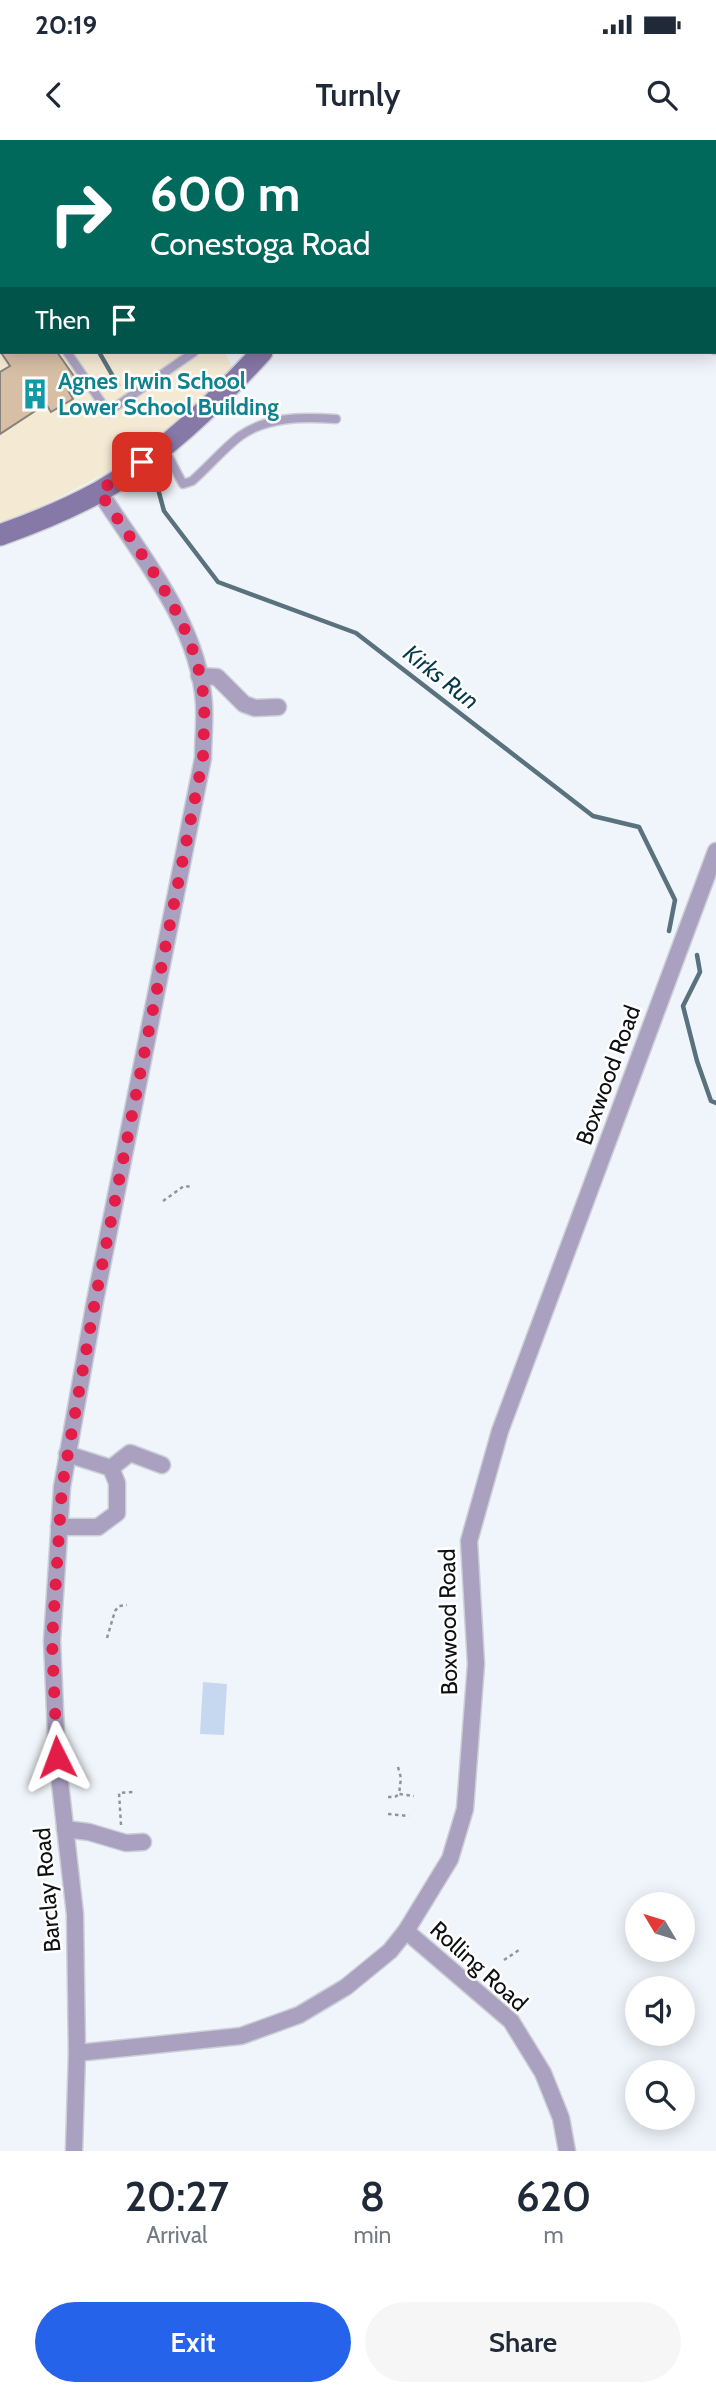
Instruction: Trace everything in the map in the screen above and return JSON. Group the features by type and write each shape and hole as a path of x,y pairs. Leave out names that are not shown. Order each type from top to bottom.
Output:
{"main road":[{"path":"0,535 36,522 99,491 164,447 260,354"}],"street":[{"name":"Barclay Road","path":"74,2151 77,2053 75,1914 57,1757 52,1641 59,1527 67,1454 95,1301 203,758 204,702 183,624 99,491"},
{"path":"199,677 217,677 244,704 255,708 278,707"},
{"name":"Boxwood Road","path":"77,2053 241,2036 299,2015 346,1987 390,1951 406,1931 450,1859 465,1809 476,1664 469,1541 500,1431 716,851"},
{"path":"111,1468 130,1453 162,1465"},
{"path":"67,1454 111,1468"},
{"path":"59,1527 98,1527 117,1513 117,1483 111,1468"},
{"path":"65,1829 89,1832 122,1842 143,1842"},
{"name":"Rolling Road","path":"406,1931 511,2021 543,2073 561,2118 567,2151"}],"lane":[{"path":"68,354 108,412 191,354"},
{"path":"164,447 183,484 192,481 241,435 271,421 310,417 336,419"}],"path":[{"path":"163,1201 184,1186 193,1187"},
{"path":"107,1637 115,1611 120,1606 128,1605"},
{"path":"397,1767 401,1778 399,1794"},
{"path":"122,1842 119,1793 133,1792"},
{"path":"388,1797 399,1794 414,1796"},
{"path":"388,1814 409,1816"},
{"path":"504,1960 519,1950"}],"shaded area":[{"path":"0,354 226,354 233,369 165,434 114,469 35,510 0,523"},
{"path":"203,1682 227,1684 224,1735 200,1734"}],"building":[{"name":"Agnes Irwin School Lower School Building","path":"2,354 58,354 78,382 68,390 73,399 51,412 46,404 0,434 0,372 10,366"}],"waterway":[{"name":"Kirks Run","path":"100,354 118,385"},
{"name":"Kirks Run","path":"155,478 164,511 218,582 356,633 593,816 639,827 675,900 669,931"},
{"name":"Kirks Run","path":"697,955 700,972 683,1006 697,1061 711,1101 716,1103"}],"place":[{"name":"Agnes Irwin School Lower School Building","path":"35,394"}],"route":[{"path":"57,1757 52,1641 62,1487 76,1398 203,758 204,702 197,666 183,624 99,491 142,462"}]}
